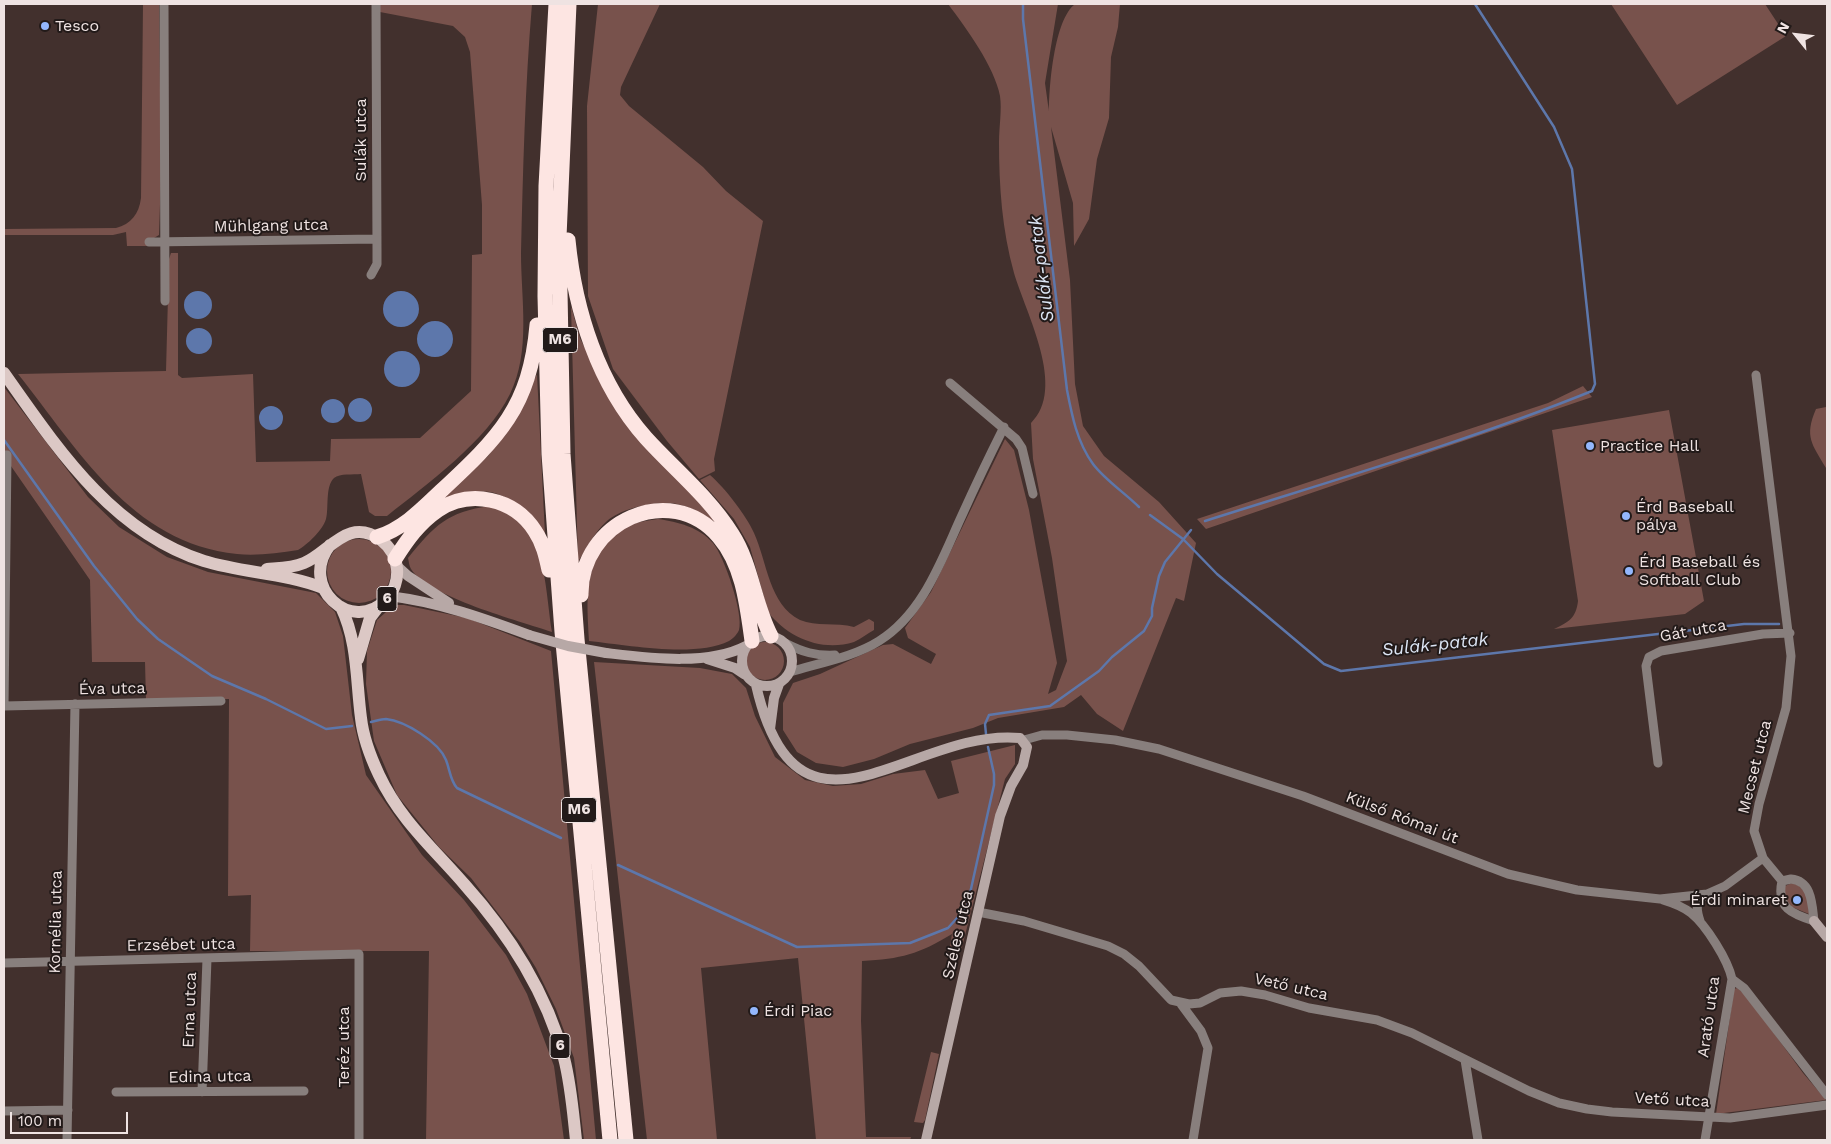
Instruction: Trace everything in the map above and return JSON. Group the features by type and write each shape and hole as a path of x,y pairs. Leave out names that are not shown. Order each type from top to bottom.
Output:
{"highway":[{"name":"M6","path":"556,4 549,126 546,233 547,400 562,632 610,1140"},
{"name":"M6","path":"569,4 559,237 561,402 566,504 577,638 626,1140"},
{"path":"562,135 567,167 567,230 570,265 576,297 590,341 607,379 630,418 705,499 733,535 745,560 762,618 778,640"},
{"path":"377,537 400,527 474,462 497,436 516,405 529,371 535,344 546,233"},
{"path":"396,562 416,528 449,504 473,498 492,500 507,505 527,520 541,541 562,632"},
{"path":"577,638 581,614 582,575 595,546 610,529 621,521 644,513 659,511 674,513 696,520 715,532 724,544 739,573 749,643"}],"main road":[{"path":"4,373 72,463 106,503 132,524 162,544 193,557 296,580 323,588 320,566 330,545"},
{"path":"249,570 281,568 304,563 349,534 366,534 377,537 388,546 396,562"},
{"name":"6","path":"357,666 370,618 379,605 389,596 396,582 396,562"},
{"name":"6","path":"323,588 332,601 341,607 360,611 379,605"},
{"name":"6","path":"341,607 351,631 357,666 364,733 386,790 410,826 466,885 499,926 515,950 544,1005 564,1057 576,1140"}],"street":[{"path":"164,4 165,301"},
{"name":"Sulák utca","path":"371,275 376,264 377,239 376,4"},
{"name":"Mühlgang utca","path":"149,242 377,239"},
{"name":"Mecset utca","path":"1756,375 1790,633 1790,677 1786,708 1759,804 1754,831 1763,858 1782,881"},
{"path":"950,383 1004,427 1022,448 1033,494"},
{"path":"389,596 428,602 466,612 529,635 568,646 606,653 704,658 722,656 764,636 778,640 802,652 820,655 857,652 892,632 920,600 936,572 1004,427"},
{"path":"4,706 5,455"},
{"path":"396,562 408,576 435,595 466,612"},
{"name":"Gát utca","path":"1658,763 1646,666 1649,657 1661,651 1763,634 1790,633"},
{"path":"778,640 792,657 790,672"},
{"path":"745,675 741,660 749,643"},
{"path":"770,730 774,698 780,684 790,672 845,654"},
{"path":"704,658 735,668 756,685 765,720 775,742 792,763 810,774 833,780 870,776 936,752 971,743 1013,737 1024,740"},
{"path":"756,685 772,687 780,684"},
{"name":"Éva utca","path":"4,706 221,702"},
{"name":"Kornélia utca","path":"67,1140 76,704"},
{"name":"Külső Római út","path":"1024,740 1042,735 1067,735 1115,740 1159,748 1312,799 1508,874 1577,890 1660,899 1707,894 1725,886 1763,858"},
{"name":"Széles utca","path":"926,1140 1000,816 1011,786 1026,755 1027,747 1024,740"},
{"path":"1814,921 1810,895 1804,883 1798,880 1782,881 1779,892 1782,902 1789,910 1814,921 1827,937"},
{"path":"1700,921 1697,903 1700,898 1707,894"},
{"name":"Arató utca","path":"1660,899 1678,904 1700,921 1730,969 1732,979 1704,1140"},
{"path":"978,912 1024,921 1116,950 1139,966 1171,1000 1181,1004 1201,1031 1208,1048 1193,1140"},
{"name":"Erzsébet utca","path":"4,963 359,954"},
{"name":"Teréz utca","path":"359,954 359,1140"},
{"name":"Erna utca","path":"202,1092 207,959"},
{"path":"1732,979 1744,988 1827,1095"},
{"name":"Vető utca","path":"1181,1004 1200,1003 1230,991 1253,993 1308,1008 1394,1025 1529,1091 1558,1103 1612,1112 1730,1118 1827,1105"},
{"path":"1465,1060 1478,1140"},
{"name":"Edina utca","path":"116,1092 304,1091"},
{"path":"4,1111 68,1110"}],"shaded area":[{"path":"143,4 159,4 161,174 159,235 154,238 149,246 127,246 126,232 113,235 4,235 4,229 116,228 126,224 133,218 141,198"},
{"path":"380,4 532,4 526,97 521,253 523,343 517,378 500,411 472,445 387,516 375,516 369,512 361,474 343,475 334,478 329,486 327,515 322,528 298,550 245,555 200,546 166,532 137,512 110,488 86,461 18,374 166,371 169,259 171,253 178,253 178,375 182,378 253,374 256,462 330,461 331,439 420,438 471,391 472,255 482,254 482,205 470,52 465,37 453,26 380,12"},
{"path":"598,4 660,4 621,87 620,95 629,106 703,167 726,191 763,221 714,459 715,471 699,479 667,441 613,369 588,296 587,106"},
{"path":"948,4 1058,4 1045,83 1049,112 1054,55 1062,24 1068,12 1075,4 1120,4 1118,27 1111,57 1109,118 1097,159 1089,219 1074,246 1073,203 1051,127 1070,280 1075,384 1083,426 1104,456 1159,502 1196,543 1184,601 1176,598 1123,731 1097,714 1081,695 1064,707 998,718 973,728 910,744 874,759 843,767 816,763 797,752 783,730 783,703 793,683 820,674 883,645 893,644 931,664 936,654 908,638 905,628 931,592 1005,439 1014,450 1029,510 1057,663 1048,694 1056,690 1067,661 1052,558 1033,459 1031,423 1041,408 1045,391 1045,371 1034,329 1014,273 1007,241 1000,175 1000,96 997,84 986,60"},
{"path":"1611,4 1765,4 1786,36 1677,105"},
{"path":"571,306 580,338 596,371 686,488 718,524 683,505 660,503 641,506 621,512 607,521 594,535 578,562"},
{"path":"537,374 545,535 515,504 497,494 476,492 432,508 488,456 512,425"},
{"path":"1583,386 1592,397 1206,529 1197,519 1548,403"},
{"path":"4,387 88,497 119,527 167,557 208,572 316,593 335,612 343,636 352,715 366,775 422,855 464,900 506,955 527,994 554,1066 564,1140 426,1140 429,951 250,951 251,895 228,896 229,699 146,700 145,662 92,662 90,580 4,456"},
{"path":"1826,407 1826,468 1811,440 1810,434 1812,419 1816,409"},
{"name":"Érd Baseball pálya","path":"1669,410 1704,601 1685,614 1554,629 1571,619 1576,612 1578,601 1552,430"},
{"path":"710,475 735,502 746,518 754,533 775,593 790,613 806,622 854,627 869,619 874,622 874,630 854,642 842,645 818,644 796,636 776,621 768,612 750,547 734,519 700,480"},
{"path":"490,506 514,517 526,528 533,538 542,563 552,632 498,615 455,598 421,579 410,568 408,558 426,537 443,522 463,512"},
{"path":"658,519 695,529 713,543 732,585 739,611 739,630 729,641 715,646 680,650 589,641 589,582 592,568 598,555 606,543 622,528"},
{"path":"353,539 365,539 382,548 389,559 391,571 389,583 382,594 365,603 353,603 341,598 332,589 327,577 327,565 332,553 341,544"},
{"path":"394,605 404,605 467,618 551,651 596,1140 584,1140 574,1058 556,1009 536,968 520,942 471,878 439,847 397,795 374,741 366,684 367,651 377,620"},
{"path":"765,642 779,647 784,661 779,675 765,680 751,675 746,661 751,647"},
{"path":"594,662 700,668 732,674 746,688 755,716 775,757 805,780 833,786 861,784 893,774 925,770 938,799 959,793 951,761 1015,745 1015,764 1005,779 961,951 950,947 952,934 919,951 899,957 862,961 861,1021 866,1137 911,1137 910,1140 816,1140 798,958 701,968 717,1140 647,1140"},
{"path":"1792,883 1804,890 1809,914 1792,907 1785,899 1785,886"},
{"path":"1737,988 1746,995 1803,1073 1826,1100 1716,1114 1734,989"},
{"path":"931,1052 939,1054 925,1120 923,1123 914,1122"}],"water":[{"path":"198,291 208,295 212,305 208,315 198,319 188,315 184,305 188,295"},
{"path":"401,291 408,292 414,296 418,302 418,316 414,322 408,326 401,327 394,326 388,322 384,316 383,309 384,302 388,296 394,292"},
{"path":"435,321 442,322 448,326 452,332 452,346 448,352 442,356 435,357 428,356 422,352 418,346 417,339 418,332 422,326 428,322"},
{"path":"199,328 208,332 212,341 208,350 199,354 190,350 186,341 190,332"},
{"path":"402,351 409,352 415,356 419,362 419,376 415,382 409,386 402,387 395,386 389,382 385,376 384,369 385,362 389,356 395,352"},
{"path":"360,398 368,402 372,410 368,418 360,422 352,418 348,410 352,402"},
{"path":"333,399 341,403 345,411 341,419 333,423 325,419 321,411 325,403"},
{"path":"271,406 280,409 283,418 280,427 271,430 262,427 259,418 262,409"}],"waterway":[{"name":"Sulák-patak","path":"1023,4 1023,19 1067,390 1071,409 1079,438 1087,456 1103,476 1139,507"},
{"path":"1205,521 1448,444 1592,391 1595,384 1572,169 1554,127 1475,4"},
{"path":"4,440 94,566 137,619 158,639 212,676 266,699 326,729 352,726"},
{"name":"Sulák-patak","path":"1150,515 1183,539 1217,574 1324,664 1341,671 1744,624 1779,624"},
{"path":"986,734 985,724 989,715 1050,706 1099,671 1112,657 1144,631 1152,616 1159,576 1165,562 1191,530"},
{"path":"371,722 386,719 411,728 429,740 442,753 457,788 561,838"},
{"path":"618,865 797,947 910,943 948,928 967,907 994,785 994,774 988,747"}],"place":[{"name":"Tesco","path":"45,26"},
{"name":"Practice Hall","path":"1590,446"},
{"name":"Érd Baseball pálya","path":"1626,516"},
{"name":"Érd Baseball és Softball Club","path":"1629,571"},
{"name":"Érdi minaret","path":"1797,900"},
{"name":"Érdi Piac","path":"754,1011"}]}
